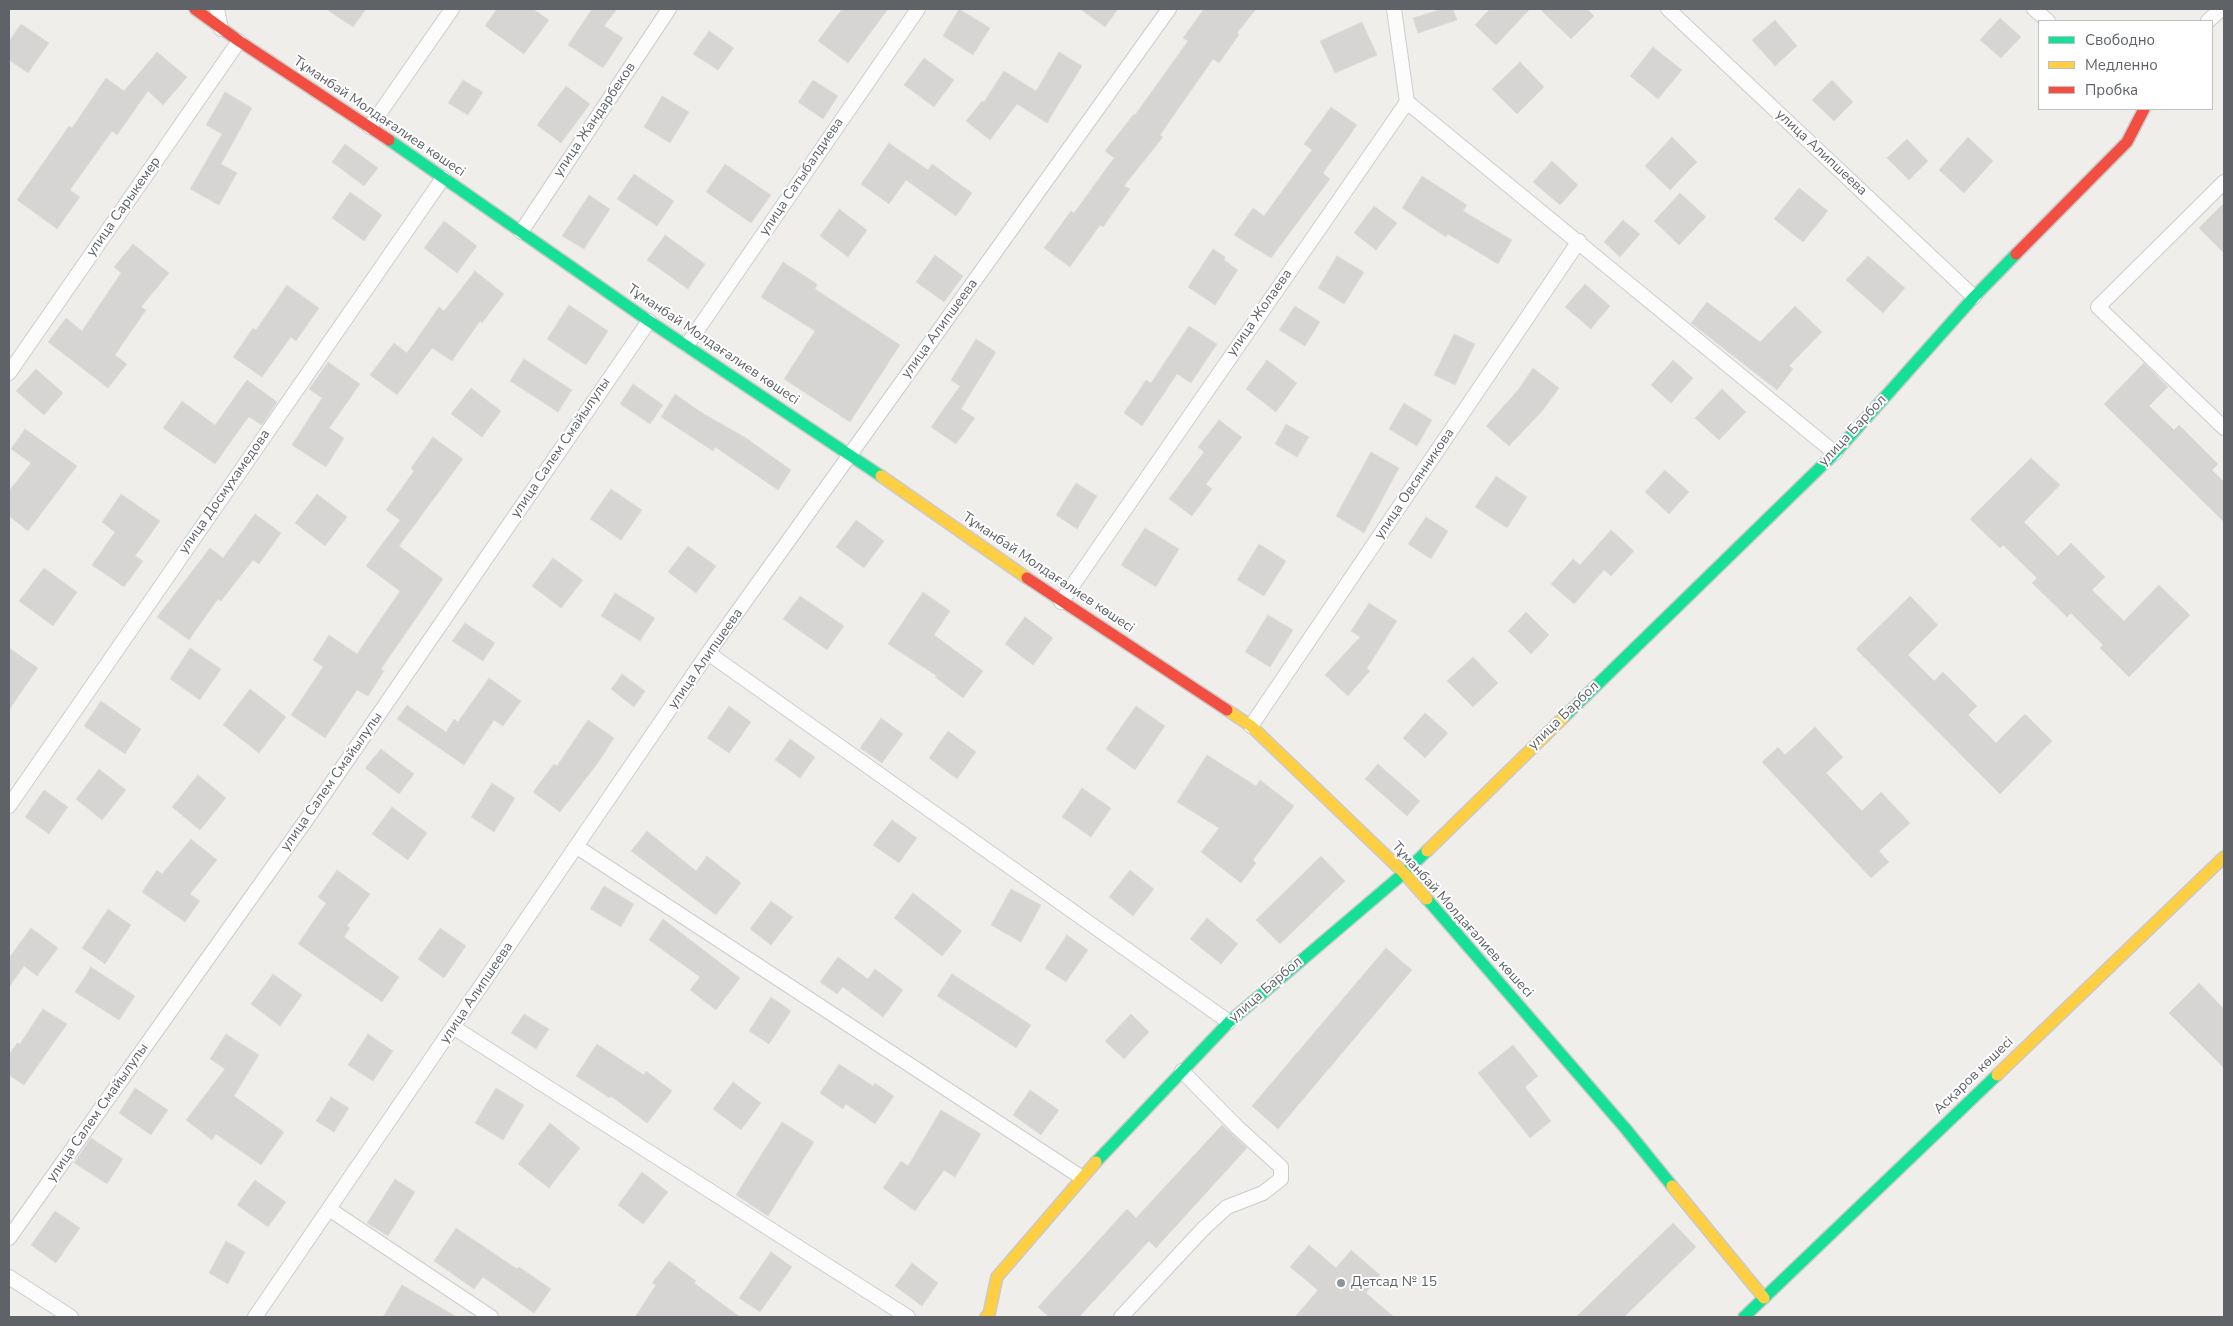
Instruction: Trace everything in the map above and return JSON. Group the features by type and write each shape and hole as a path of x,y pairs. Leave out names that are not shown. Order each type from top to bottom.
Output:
{"street":[{"name":"Тұманбай Молдағалиев көшесі","path":"195,9 238,41 370,127 649,321 850,455 1061,602 1251,726 1404,873 1625,1128 1764,1298"},
{"path":"217,9 221,28"},
{"path":"370,127 452,9"},
{"name":"улица Жандарбеков","path":"521,232 670,9"},
{"name":"улица Сатыбалдиева","path":"687,345 918,9"},
{"name":"улица Алипшеева","path":"255,1317 708,653 1169,9"},
{"path":"1394,9 1407,102 1579,241 1835,453"},
{"name":"улица Алипшеева","path":"1668,9 1974,297"},
{"path":"2034,9 2047,20"},
{"path":"2209,20 2221,9"},
{"name":"улица Сарыкемер","path":"9,373 238,41"},
{"name":"улица Жолаева","path":"1061,602 1407,102"},
{"name":"улица Барбол","path":"989,1316 997,1278 1081,1177 1182,1071 1229,1022 1404,873 1835,453 1974,297 2127,142 2143,110"},
{"name":"улица Досмухамедова","path":"9,806 443,178"},
{"path":"2224,182 2098,307 2224,428"},
{"name":"улица Овсянникова","path":"1251,726 1579,241"},
{"name":"улица Салем Смайылулы","path":"9,1238 309,816 649,321"},
{"path":"708,653 1229,1022"},
{"path":"577,847 1081,1177"},
{"name":"Асқаров көшесі","path":"1744,1317 2224,857"},
{"path":"453,1027 908,1317"},
{"path":"1121,1317 1203,1229 1227,1207 1264,1194 1281,1179 1281,1167 1237,1127 1182,1071"},
{"path":"329,1209 490,1317"},
{"path":"9,1277 71,1317"}],"building":[{"path":"326,9 366,9 353,27"},
{"path":"497,9 533,9 549,20 524,54 485,26"},
{"path":"592,9 617,9 604,26 623,38 603,68 568,45"},
{"path":"842,9 888,9 848,63 818,41"},
{"path":"959,9 990,28 973,55 943,36"},
{"path":"1080,9 1118,9 1105,27"},
{"path":"1204,9 1256,9 1237,33 1239,35 1219,63 1213,59 1160,135 1163,137 1124,186 1130,189 1103,227 1100,225 1070,267 1044,248 1071,211 1074,213 1114,158 1105,151 1135,115 1188,41 1183,38"},
{"path":"1442,9 1453,9 1457,20 1418,33 1413,18"},
{"path":"1490,9 1530,9 1496,45 1475,25"},
{"path":"1540,9 1587,9 1594,16 1571,39"},
{"path":"2000,18 2021,37 2001,58 1980,40"},
{"path":"1775,20 1797,46 1775,66 1752,40"},
{"path":"1362,22 1377,55 1335,73 1320,41"},
{"path":"21,24 49,43 28,73 9,60 9,41"},
{"path":"709,31 734,48 718,70 693,54"},
{"path":"1653,47 1682,70 1658,99 1630,76"},
{"path":"157,52 187,77 163,105 148,91 117,135 112,131 70,190 80,197 57,229 17,200 69,126 72,128 106,78 124,91"},
{"path":"1059,52 1082,66 1047,123 1017,104 990,140 966,121 982,101 984,102 1004,71 1036,91"},
{"path":"924,58 954,80 934,107 904,85"},
{"path":"1520,62 1544,87 1517,114 1492,89"},
{"path":"463,80 483,92 468,115 448,103"},
{"path":"813,80 838,96 823,119 798,102"},
{"path":"1832,80 1853,102 1834,121 1812,100"},
{"path":"566,86 590,104 561,143 537,125"},
{"path":"225,92 252,108 221,164 237,173 219,205 190,189 222,134 206,125"},
{"path":"662,96 689,112 670,143 644,127"},
{"path":"1331,107 1357,125 1323,173 1330,179 1271,258 1234,235 1253,208 1264,216 1312,150 1304,144"},
{"path":"1672,137 1697,162 1670,190 1645,166"},
{"path":"1968,137 1993,161 1964,193 1939,170"},
{"path":"1907,139 1928,161 1909,180 1887,158"},
{"path":"889,143 928,170 932,164 972,193 956,216 906,180 889,204 861,184"},
{"path":"345,144 378,168 364,186 332,162"},
{"path":"1552,161 1578,185 1560,205 1533,182"},
{"path":"725,164 771,195 751,223 706,192"},
{"path":"634,174 674,201 657,226 617,199"},
{"path":"1422,176 1467,205 1463,211 1512,240 1498,264 1448,234 1446,237 1402,208"},
{"path":"1799,188 1828,211 1803,242 1774,219"},
{"path":"350,192 382,215 364,241 332,218"},
{"path":"1680,193 1706,217 1679,245 1654,221"},
{"path":"589,195 610,209 584,249 562,236"},
{"path":"2224,203 2224,253 2199,228"},
{"path":"1374,206 1397,223 1376,250 1354,233"},
{"path":"839,209 867,230 848,257 820,236"},
{"path":"1623,220 1640,234 1620,257 1604,242"},
{"path":"444,221 477,246 457,273 424,248"},
{"path":"665,235 705,264 688,289 647,260"},
{"path":"133,244 169,273 141,307 146,310 115,355 127,364 108,388 48,342 66,318 82,331 121,273 114,267"},
{"path":"1213,249 1225,257 1224,260 1238,270 1215,305 1188,287"},
{"path":"935,255 963,276 944,302 916,282"},
{"path":"1337,256 1364,272 1344,304 1318,288"},
{"path":"1868,256 1905,288 1883,313 1846,280"},
{"path":"783,262 817,284 815,289 900,345 850,422 784,379 815,331 761,297"},
{"path":"475,271 504,294 482,323 480,321 452,361 432,348 397,395 370,375 394,343 407,353 439,307 444,311"},
{"path":"1585,284 1610,306 1591,329 1565,307"},
{"path":"287,285 319,308 296,341 291,337 262,377 233,357 253,328 256,330"},
{"path":"1707,302 1760,342 1795,306 1822,332 1789,366 1793,369 1777,390 1691,323"},
{"path":"569,305 608,331 586,365 547,339"},
{"path":"1295,306 1320,322 1305,346 1279,330"},
{"path":"1189,326 1217,344 1191,383 1177,374 1142,426 1124,413 1146,380 1151,383"},
{"path":"1454,334 1475,344 1455,385 1434,375"},
{"path":"976,339 996,352 961,409 975,418 956,444 931,427 960,386 951,380"},
{"path":"524,359 572,390 558,412 510,381"},
{"path":"1267,360 1297,383 1276,412 1246,389"},
{"path":"1673,360 1693,378 1671,403 1651,385"},
{"path":"328,362 360,384 329,428 344,438 326,467 292,445 322,398 309,389"},
{"path":"2144,363 2168,387 2149,406 2174,430 2179,425 2218,464 2212,470 2224,482 2224,522 2104,404"},
{"path":"1533,368 1559,388 1543,410 1509,446 1486,426 1518,390"},
{"path":"36,369 63,393 44,415 16,391"},
{"path":"247,380 277,402 262,425 249,417 247,419 215,464 163,428 182,401 215,425"},
{"path":"633,384 663,405 650,424 620,404"},
{"path":"471,388 501,411 482,437 451,414"},
{"path":"1722,389 1746,412 1719,440 1695,418"},
{"path":"675,394 699,411 746,438 791,470 778,490 715,447 713,451 661,417"},
{"path":"1404,403 1432,420 1417,446 1389,429"},
{"path":"1219,420 1242,437 1206,484 1212,489 1192,516 1169,499 1204,452 1198,447"},
{"path":"1286,424 1309,437 1297,457 1275,444"},
{"path":"25,429 77,466 28,531 9,516 9,491 31,463 11,449"},
{"path":"433,437 463,459 399,546 443,579 381,669 384,671 368,696 357,690 325,738 291,715 323,667 313,660 329,635 357,654 400,591 366,566 400,520 386,510 414,471 411,468"},
{"path":"1371,452 1399,468 1364,533 1336,516"},
{"path":"2031,458 2060,485 2024,522 2058,556 2071,543 2105,577 2092,590 2124,621 2159,585 2190,615 2129,677 2100,648 2103,645 2071,613 2067,617 2032,583 2037,578 2003,545 2000,548 1970,519"},
{"path":"1665,470 1689,492 1669,514 1645,492"},
{"path":"1496,476 1527,497 1507,528 1475,507"},
{"path":"1076,483 1097,496 1077,529 1056,515"},
{"path":"611,489 642,510 621,540 590,519"},
{"path":"121,494 160,521 135,556 143,561 124,587 92,565 115,532 102,522"},
{"path":"317,494 347,517 325,546 295,523"},
{"path":"255,514 281,533 259,564 253,560 221,601 218,599 189,640 157,617 210,548 223,558"},
{"path":"1426,517 1448,531 1431,559 1408,544"},
{"path":"856,520 884,541 864,568 836,547"},
{"path":"1145,528 1179,549 1156,587 1121,565"},
{"path":"1611,530 1634,551 1611,576 1604,570 1574,604 1551,584 1573,559 1580,565"},
{"path":"1259,544 1286,561 1264,596 1237,580"},
{"path":"688,546 716,566 696,593 668,572"},
{"path":"553,558 583,580 561,608 532,586"},
{"path":"44,568 77,592 53,626 19,601"},
{"path":"923,592 950,611 934,635 983,671 963,698 935,677 937,676 888,644"},
{"path":"615,593 655,618 640,641 601,616"},
{"path":"800,596 844,626 827,650 783,619"},
{"path":"1910,596 1938,625 1908,655 1934,681 1943,672 1977,706 1968,715 1996,743 2025,714 2052,741 2000,794 1856,649"},
{"path":"1369,603 1397,621 1367,668 1370,671 1348,696 1325,675 1360,637 1351,631"},
{"path":"1526,612 1549,635 1531,654 1508,631"},
{"path":"1268,615 1293,630 1270,667 1245,652"},
{"path":"1025,617 1053,638 1033,665 1005,644"},
{"path":"465,623 495,643 483,661 452,641"},
{"path":"9,648 38,668 9,710"},
{"path":"190,648 221,669 200,700 170,679"},
{"path":"1473,657 1498,683 1473,707 1447,681"},
{"path":"622,674 645,691 634,707 611,689"},
{"path":"489,678 521,701 503,726 494,720 464,765 397,719 407,705 446,732 454,719 458,722"},
{"path":"250,689 286,717 259,753 223,725"},
{"path":"101,701 141,729 125,754 84,726"},
{"path":"729,706 751,722 729,753 707,738"},
{"path":"1136,706 1165,726 1135,770 1106,749"},
{"path":"1425,713 1448,733 1425,758 1403,738"},
{"path":"881,718 903,734 882,763 860,748"},
{"path":"588,720 614,738 597,764 560,812 533,792 554,764 557,766"},
{"path":"1815,727 1843,757 1826,773 1862,811 1881,792 1910,823 1879,851 1889,862 1871,878 1762,762 1778,747 1785,755"},
{"path":"948,731 976,752 957,779 929,758"},
{"path":"790,739 815,757 800,778 775,760"},
{"path":"381,749 414,774 399,794 365,768"},
{"path":"1207,755 1256,786 1260,780 1294,806 1253,860 1256,863 1241,883 1201,852 1219,828 1177,802"},
{"path":"1378,764 1420,801 1407,816 1365,779"},
{"path":"99,769 126,790 102,820 76,799"},
{"path":"198,775 226,798 200,830 172,807"},
{"path":"492,783 515,798 494,832 471,817"},
{"path":"1082,788 1111,808 1091,837 1062,817"},
{"path":"44,790 68,807 49,834 25,817"},
{"path":"392,807 427,833 408,860 372,834"},
{"path":"892,820 917,838 899,863 873,845"},
{"path":"647,831 696,871 707,856 741,883 716,915 631,851"},
{"path":"191,839 217,860 190,894 200,901 185,922 142,892 157,870 162,874"},
{"path":"1321,856 1345,881 1280,944 1256,920"},
{"path":"337,870 370,894 347,926 350,928 344,937 399,977 382,1002 298,944 326,903 318,897"},
{"path":"1130,870 1154,889 1133,916 1109,897"},
{"path":"604,886 634,904 621,927 590,909"},
{"path":"1011,889 1041,905 1021,942 991,925"},
{"path":"913,893 962,931 942,956 894,918"},
{"path":"771,901 793,917 771,945 750,929"},
{"path":"108,909 131,925 105,964 82,948"},
{"path":"1207,918 1238,944 1221,964 1190,939"},
{"path":"663,919 740,978 716,1010 690,990 700,977 649,940"},
{"path":"31,928 58,948 37,976 24,966 9,987 9,958"},
{"path":"440,928 466,946 444,978 418,959"},
{"path":"1067,935 1088,950 1066,982 1045,968"},
{"path":"1386,948 1412,970 1278,1129 1252,1106"},
{"path":"838,957 868,979 875,969 903,990 883,1017 843,987 837,994 820,982"},
{"path":"91,967 135,996 119,1020 75,992"},
{"path":"273,974 302,995 280,1026 251,1004"},
{"path":"952,974 1031,1025 1016,1048 937,996"},
{"path":"2199,983 2224,1009 2224,1068 2169,1013"},
{"path":"771,997 791,1011 769,1044 749,1031"},
{"path":"43,1009 67,1024 24,1085 9,1075 9,1055 17,1043 20,1044"},
{"path":"524,1014 549,1029 536,1049 511,1033"},
{"path":"1131,1014 1149,1032 1124,1059 1105,1041"},
{"path":"226,1034 259,1055 234,1096 284,1132 261,1165 216,1134 212,1140 186,1120 225,1069 210,1059"},
{"path":"368,1034 393,1051 373,1081 348,1065"},
{"path":"597,1044 644,1075 646,1071 672,1091 647,1123 611,1096 610,1098 576,1076"},
{"path":"1513,1045 1538,1076 1525,1087 1551,1121 1530,1138 1478,1073"},
{"path":"839,1064 873,1086 875,1083 894,1096 875,1124 846,1104 843,1109 820,1093"},
{"path":"733,1082 761,1103 741,1130 713,1109"},
{"path":"135,1088 168,1110 151,1135 119,1113"},
{"path":"496,1088 524,1105 503,1140 475,1123"},
{"path":"1030,1090 1059,1110 1041,1135 1013,1115"},
{"path":"331,1097 349,1108 334,1132 316,1121"},
{"path":"941,1110 981,1134 955,1177 944,1170 915,1211 883,1188 901,1161 908,1166"},
{"path":"782,1122 814,1142 768,1216 736,1195"},
{"path":"550,1123 580,1148 549,1188 518,1164"},
{"path":"1222,1125 1247,1148 1156,1248 1149,1241 1079,1317 1049,1317 1038,1307 1127,1209 1136,1218"},
{"path":"91,1138 123,1159 107,1184 74,1163"},
{"path":"642,1172 668,1192 643,1224 618,1205"},
{"path":"395,1179 415,1192 388,1236 367,1223"},
{"path":"255,1180 286,1202 268,1227 237,1205"},
{"path":"55,1211 80,1228 56,1263 31,1245"},
{"path":"1673,1223 1696,1247 1624,1317 1576,1317"},
{"path":"456,1228 517,1269 519,1267 551,1289 534,1313 483,1277 474,1289 434,1261"},
{"path":"226,1241 245,1252 228,1284 209,1273"},
{"name":"Детсад № 15","path":"1309,1245 1336,1268 1351,1250 1380,1275 1366,1293 1394,1317 1295,1317 1318,1290 1290,1267"},
{"path":"771,1252 792,1267 760,1312 739,1298"},
{"path":"669,1261 696,1281 694,1283 740,1317 635,1317 656,1285 652,1283"},
{"path":"912,1263 938,1283 922,1306 895,1286"},
{"path":"402,1285 457,1317 383,1317"}],"traffic: fast":[{"path":"389,140 649,321 881,476"},
{"path":"1564,717 1835,453 1974,297 2016,254"},
{"path":"1096,1162 1229,1022 1404,873 1427,851"},
{"path":"1427,899 1625,1128 1672,1186"},
{"path":"1744,1317 1997,1075"}],"traffic: slow":[{"path":"881,476 1027,578"},
{"path":"1227,710 1251,726 1404,873 1427,899"},
{"path":"1427,851 1564,717"},
{"path":"1997,1075 2224,857"},
{"path":"986,1317 989,1314 997,1277 1096,1162"},
{"path":"1672,1186 1764,1298"}],"traffic: jam":[{"path":"195,9 239,41 389,140"},
{"path":"2016,254 2127,142 2143,110"},
{"path":"1027,578 1227,710"}],"place":[{"name":"Детсад № 15","path":"1341,1283"}]}
